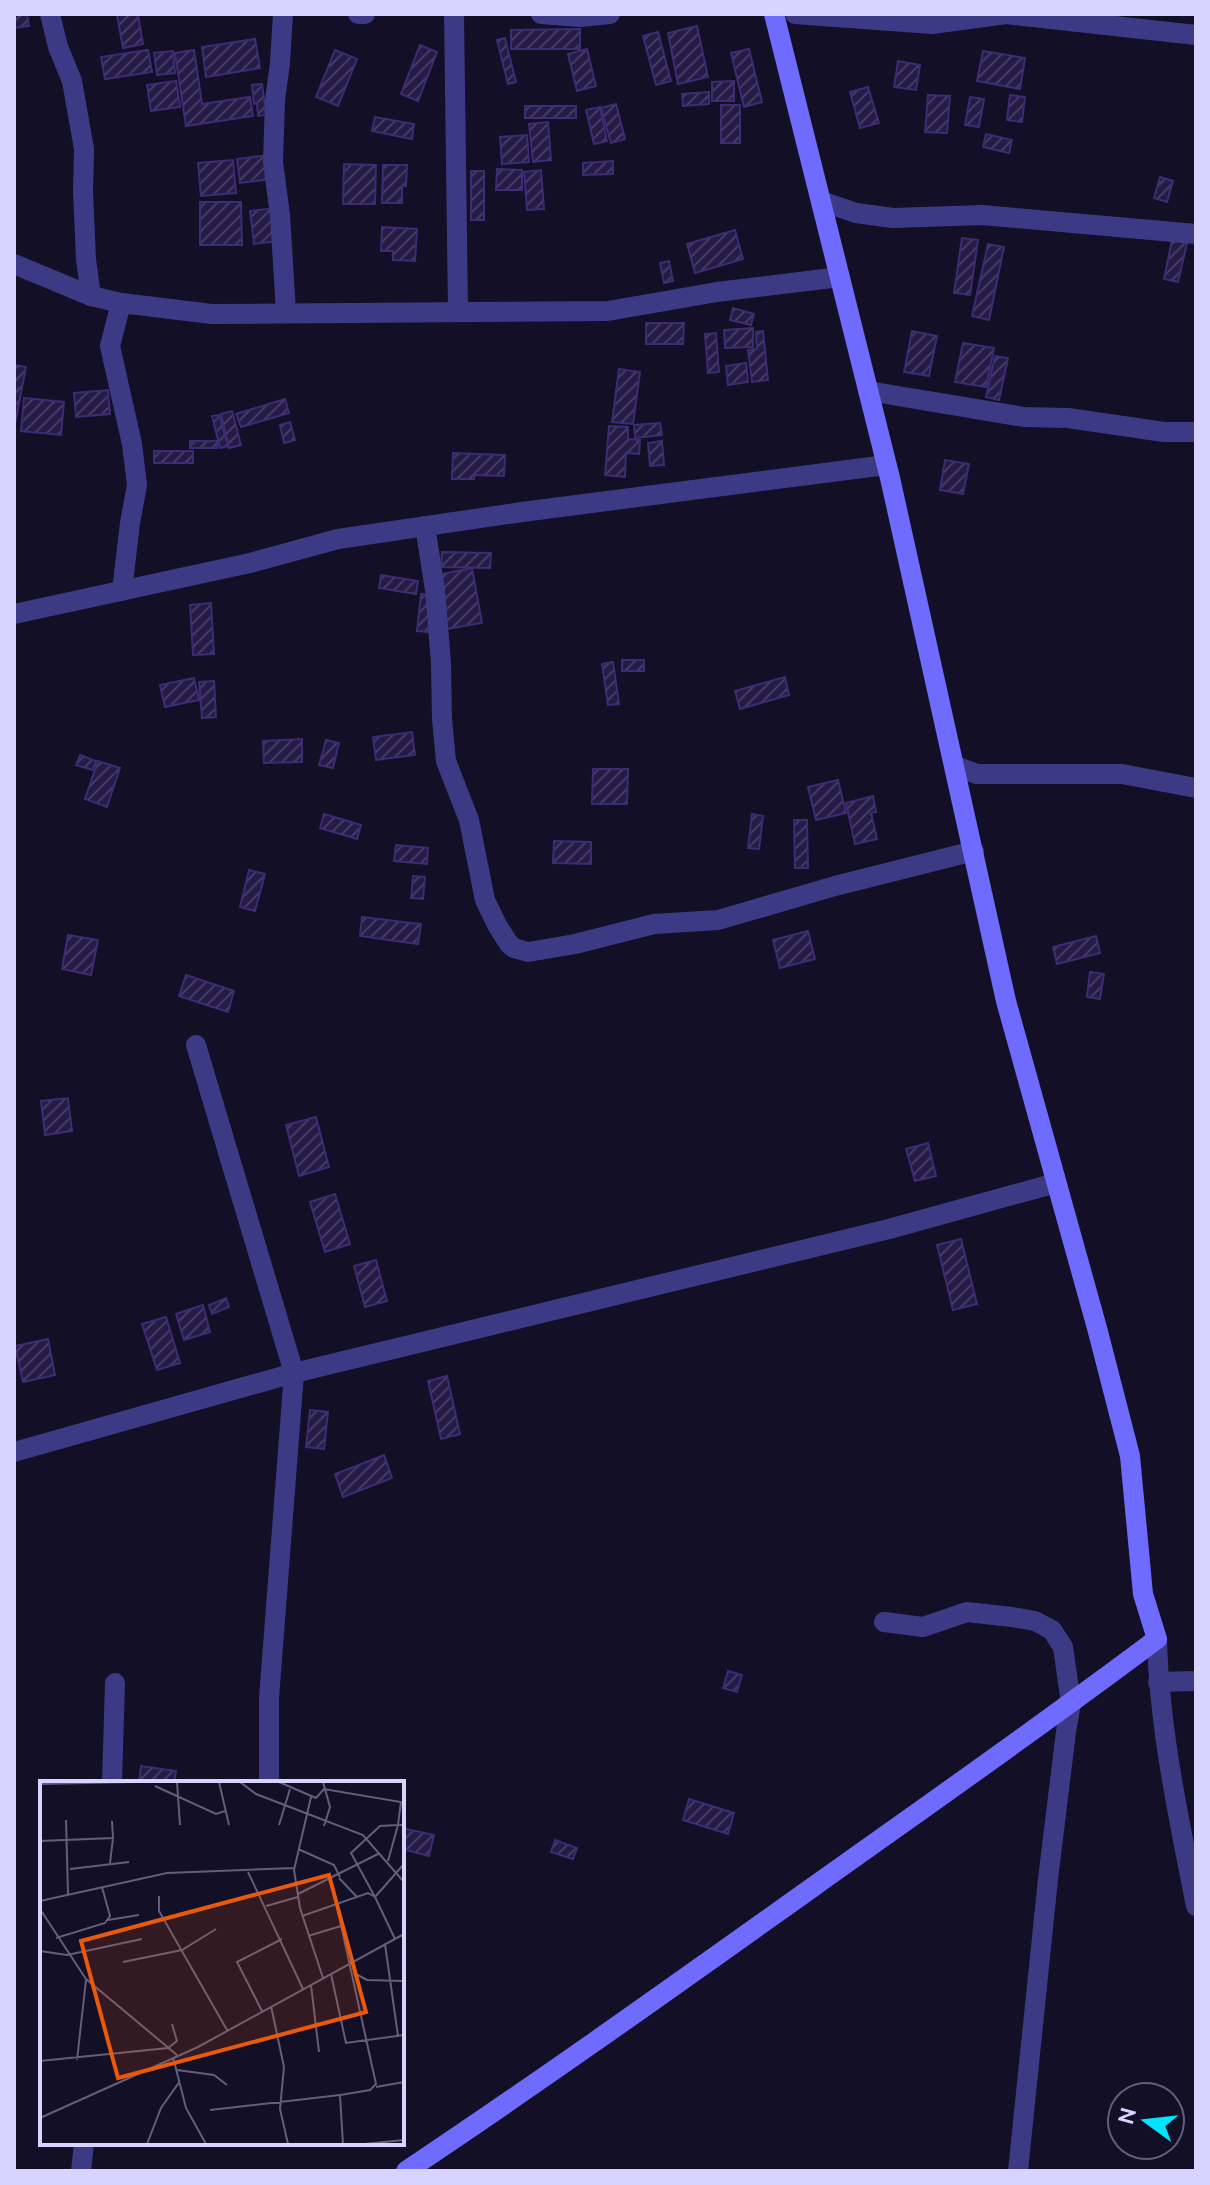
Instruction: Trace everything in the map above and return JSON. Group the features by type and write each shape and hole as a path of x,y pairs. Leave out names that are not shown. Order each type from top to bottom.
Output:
{"street":[{"path":"50,14 58,47 72,81 84,149 86,259 91,296"},
{"path":"283,14 273,162 286,312"},
{"path":"358,14 365,14"},
{"path":"454,14 458,311"},
{"path":"541,14 580,17 610,14"},
{"path":"774,14 886,465 1006,1001 1130,1456 1143,1594 1157,1639 1158,1682 1196,1906"},
{"path":"795,14 858,16 932,24 1006,14 1196,35"},
{"path":"821,201 856,213 893,218 982,215 1196,234"},
{"path":"14,264 91,296 121,303 212,314 608,311 717,292 840,277"},
{"path":"121,303 110,346 132,444 137,485 122,591"},
{"path":"868,391 1024,417 1068,418 1164,432 1196,432"},
{"path":"14,614 250,563 338,539 886,465"},
{"path":"425,526 435,590 446,761 469,820 485,900 497,925 514,948 528,952 654,924 718,920 974,851"},
{"path":"955,766 977,774 1122,774 1196,788"},
{"path":"196,1045 294,1373 269,1698 269,1781"},
{"path":"14,1452 294,1373 889,1229 1056,1183"},
{"path":"884,1622 923,1627 967,1612 1035,1621 1052,1630 1063,1647 1071,1703 1046,1891 1018,2171"},
{"path":"406,2171 662,1995 1157,1639"},
{"path":"1158,1682 1196,1681"},
{"path":"112,1781 115,1683"},
{"path":"81,2171 84,2145"}],"building":[{"path":"14,14 27,14 29,26 14,28"},
{"path":"138,14 143,44 123,48 117,15"},
{"path":"697,26 708,77 678,84 668,33"},
{"path":"580,29 580,49 511,49 511,30"},
{"path":"658,32 671,81 656,85 643,36"},
{"path":"505,38 516,82 508,84 497,40"},
{"path":"255,39 260,68 206,77 202,47"},
{"path":"420,45 437,52 418,101 401,94"},
{"path":"587,49 596,86 577,91 568,54"},
{"path":"749,49 762,102 744,107 731,53"},
{"path":"148,50 152,72 105,79 101,57"},
{"path":"194,50 202,104 250,97 253,116 186,126 175,53"},
{"path":"335,50 357,59 338,106 316,97"},
{"path":"173,51 175,73 157,75 154,53"},
{"path":"983,51 1025,58 1020,89 977,81"},
{"path":"898,61 920,65 916,90 894,87"},
{"path":"176,81 180,107 151,111 147,85"},
{"path":"734,81 734,101 712,101 712,82"},
{"path":"262,84 266,115 258,116 252,85"},
{"path":"868,87 879,123 860,128 850,92"},
{"path":"709,92 709,104 683,106 682,94"},
{"path":"928,95 950,96 947,133 925,132"},
{"path":"1010,95 1025,97 1022,122 1007,120"},
{"path":"970,97 984,99 979,127 965,125"},
{"path":"616,104 625,139 611,143 601,108"},
{"path":"721,105 740,105 740,143 721,143"},
{"path":"525,106 576,106 576,118 525,118"},
{"path":"600,107 607,141 594,144 586,110"},
{"path":"375,117 414,124 412,139 372,131"},
{"path":"548,122 551,160 533,162 529,124"},
{"path":"986,134 1012,140 1009,153 983,147"},
{"path":"527,135 529,162 502,164 500,137"},
{"path":"269,155 272,179 240,183 237,159"},
{"path":"233,160 236,193 201,196 198,163"},
{"path":"613,161 613,174 583,175 583,163"},
{"path":"344,164 376,165 375,204 343,204"},
{"path":"383,165 407,165 402,203 382,203"},
{"path":"497,169 522,170 522,190 496,190"},
{"path":"541,170 544,209 527,210 524,172"},
{"path":"471,171 484,171 484,220 471,220"},
{"path":"1160,177 1173,181 1167,202 1154,198"},
{"path":"200,202 241,202 242,245 200,245"},
{"path":"275,208 278,241 254,244 250,211"},
{"path":"382,227 417,229 415,261 393,260 393,251 381,251"},
{"path":"735,230 743,259 695,273 687,244"},
{"path":"962,238 978,240 970,295 954,293"},
{"path":"1172,240 1187,243 1178,282 1164,279"},
{"path":"988,244 1004,247 989,320 972,316"},
{"path":"669,261 673,281 664,283 660,263"},
{"path":"733,308 754,314 751,325 730,320"},
{"path":"646,323 684,323 683,344 646,344"},
{"path":"753,328 753,347 725,348 724,330"},
{"path":"763,331 768,380 752,382 748,350 757,349 756,332"},
{"path":"912,331 937,336 929,376 904,372"},
{"path":"716,333 719,372 708,373 705,334"},
{"path":"963,343 994,348 986,387 955,382"},
{"path":"995,356 1008,358 999,400 986,397"},
{"path":"746,363 748,382 728,385 726,366"},
{"path":"14,365 26,367 14,429"},
{"path":"619,369 640,372 633,424 612,422"},
{"path":"108,390 110,414 76,417 74,393"},
{"path":"24,398 64,402 61,435 21,431"},
{"path":"285,399 289,413 241,427 236,414"},
{"path":"232,411 241,445 229,448 221,414"},
{"path":"219,415 228,446 220,448 212,416"},
{"path":"290,422 295,440 284,443 280,425"},
{"path":"660,423 662,435 635,438 634,425"},
{"path":"609,426 628,427 628,439 640,440 639,454 626,453 625,477 605,475"},
{"path":"190,441 217,441 217,448 190,448"},
{"path":"662,441 664,465 650,466 648,443"},
{"path":"154,451 193,451 193,463 154,463"},
{"path":"453,453 505,455 504,476 474,475 474,479 452,479"},
{"path":"945,460 969,464 963,494 940,490"},
{"path":"442,552 491,553 490,568 441,567"},
{"path":"472,568 482,623 446,629 437,575"},
{"path":"381,575 418,581 416,594 379,588"},
{"path":"421,594 432,595 428,632 417,631"},
{"path":"211,603 214,654 193,655 190,605"},
{"path":"622,660 644,660 644,671 622,671"},
{"path":"613,662 619,704 608,705 602,664"},
{"path":"785,677 789,695 740,709 735,691"},
{"path":"194,678 199,700 165,707 160,685"},
{"path":"214,681 216,717 202,718 199,682"},
{"path":"412,732 415,755 376,760 373,737"},
{"path":"302,739 302,762 264,763 263,741"},
{"path":"326,740 339,743 333,768 319,765"},
{"path":"80,755 96,761 93,770 76,765"},
{"path":"98,761 120,768 107,807 85,799"},
{"path":"593,769 628,769 627,804 592,804"},
{"path":"838,780 846,813 816,820 808,787"},
{"path":"873,796 876,812 871,813 877,839 855,844 846,803"},
{"path":"324,814 361,825 357,839 320,828"},
{"path":"752,814 763,816 759,849 748,848"},
{"path":"794,820 807,820 808,868 795,868"},
{"path":"554,841 591,842 591,864 553,863"},
{"path":"396,845 428,848 427,864 394,861"},
{"path":"249,870 265,874 255,911 240,907"},
{"path":"413,876 425,877 423,899 411,898"},
{"path":"362,917 421,924 418,944 360,936"},
{"path":"808,931 815,959 780,968 773,940"},
{"path":"68,935 98,940 91,975 62,969"},
{"path":"1096,936 1100,953 1057,964 1053,947"},
{"path":"1090,972 1104,974 1100,999 1087,997"},
{"path":"186,975 234,991 228,1012 179,996"},
{"path":"68,1098 72,1131 45,1135 41,1101"},
{"path":"316,1117 329,1167 299,1176 286,1125"},
{"path":"928,1143 936,1176 915,1181 906,1149"},
{"path":"335,1194 350,1244 325,1252 310,1202"},
{"path":"961,1239 977,1304 953,1310 937,1245"},
{"path":"376,1260 387,1301 365,1307 354,1266"},
{"path":"226,1298 229,1307 212,1314 209,1305"},
{"path":"203,1305 210,1332 184,1340 176,1314"},
{"path":"166,1317 180,1363 157,1370 142,1324"},
{"path":"48,1339 55,1375 23,1382 15,1346"},
{"path":"447,1376 460,1434 441,1439 428,1381"},
{"path":"310,1410 328,1412 324,1449 306,1447"},
{"path":"384,1455 392,1478 343,1497 335,1474"},
{"path":"728,1671 742,1675 737,1692 723,1688"},
{"path":"141,1766 176,1771 174,1781 139,1781"},
{"path":"689,1799 734,1813 728,1834 683,1820"},
{"path":"404,1828 434,1835 429,1856 404,1850"},
{"path":"555,1840 577,1848 573,1859 551,1852"}]}
